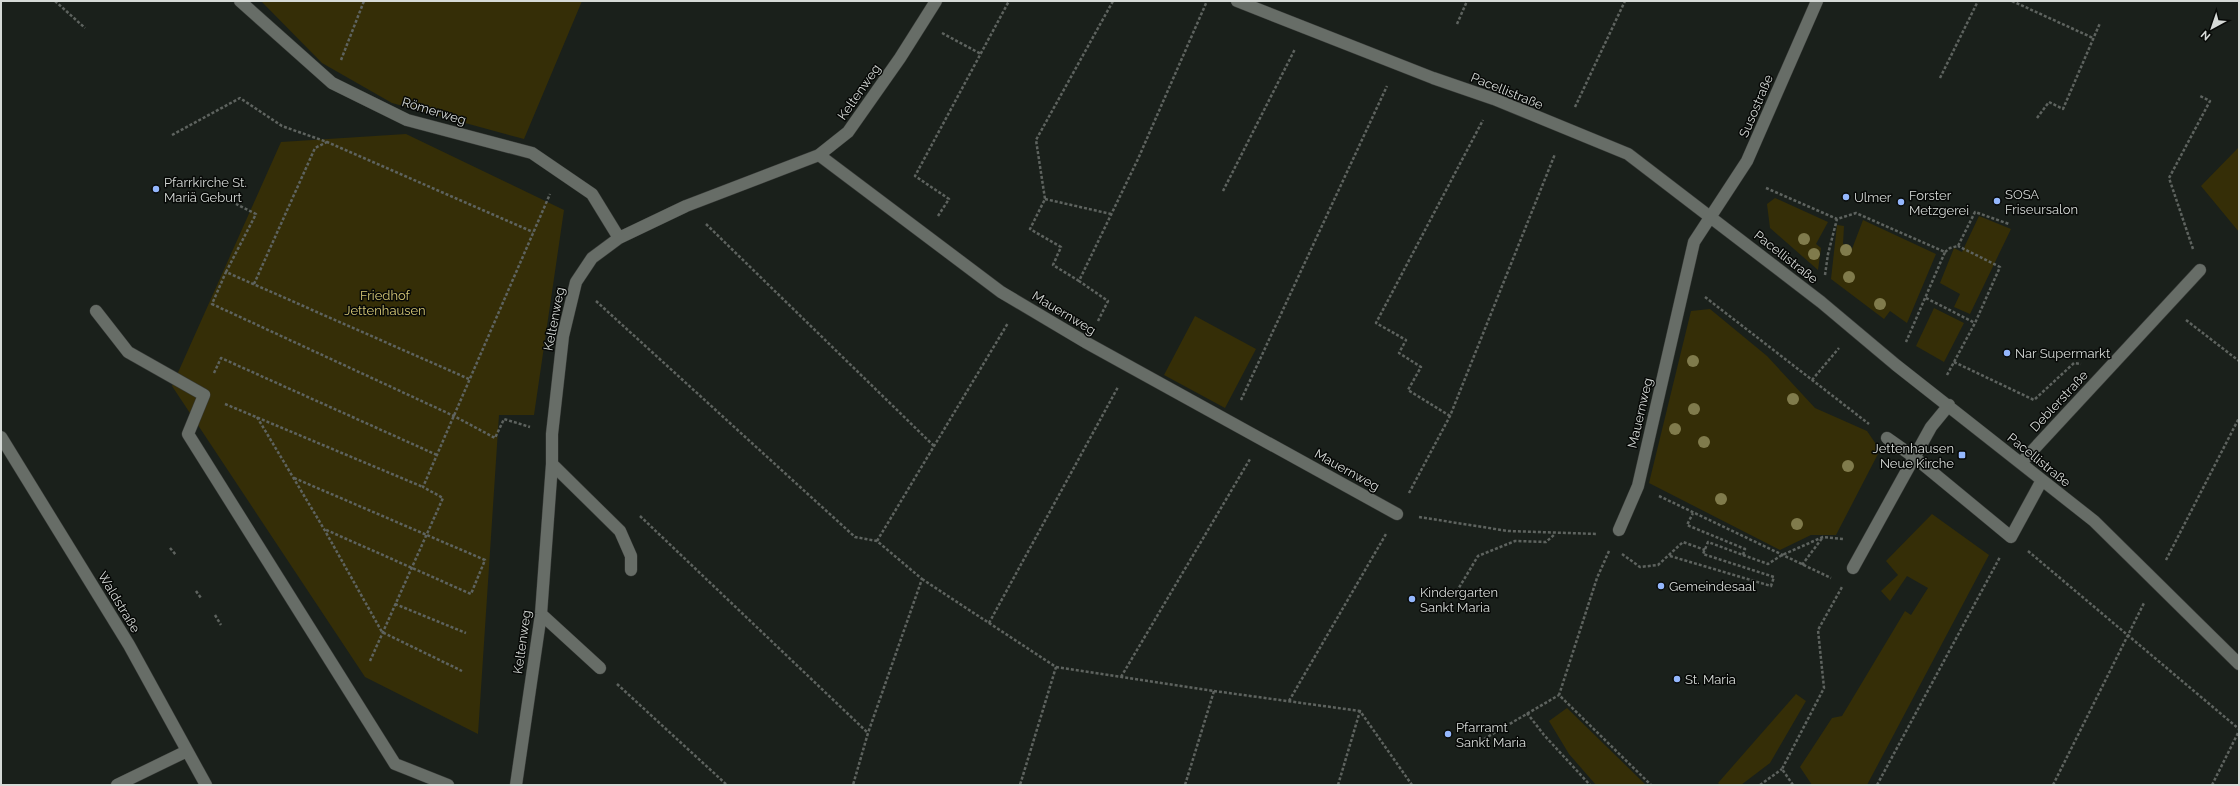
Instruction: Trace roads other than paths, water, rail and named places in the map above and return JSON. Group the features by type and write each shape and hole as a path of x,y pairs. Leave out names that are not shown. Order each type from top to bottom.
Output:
{"street":[{"name":"Römerweg","path":"240,1 332,84 407,120 532,153 592,194 619,238"},
{"name":"Keltenweg","path":"516,785 541,614 552,464 552,434 563,336 576,282 592,258 619,238 686,206 819,155 848,132 900,58 936,1"},
{"name":"Pacellistraße","path":"1236,1 1397,64 1494,99 1628,154 1712,216 2094,521 2239,664"},
{"name":"Susostraße","path":"1712,216 1747,161 1817,1"},
{"name":"Mauernweg","path":"819,155 1001,292 1129,367 1397,514"},
{"name":"Mauernweg","path":"1619,530 1638,486 1694,242 1712,216"},
{"name":"Deblerstraße","path":"2021,463 2200,270"},
{"path":"96,311 128,352 204,394 188,434 396,764 448,785"},
{"path":"1853,568 1931,426 1949,405"},
{"name":"Waldstraße","path":"1,437 129,645 206,785"},
{"path":"1887,438 1914,457 2011,537 2042,480"},
{"path":"552,464 620,531 631,556 631,570"},
{"path":"541,614 600,668"},
{"path":"117,785 188,751"}],"place":[{"name":"Pfarrkirche St. Mariä Geburt","path":"156,189"},
{"name":"Ulmer","path":"1846,197"},
{"name":"SOSA Friseursalon","path":"1997,201"},
{"name":"Forster Metzgerei","path":"1901,202"},
{"name":"Nar Supermarkt","path":"2007,353"},
{"name":"Jettenhausen Neue Kirche","path":"1962,455"},
{"name":"Gemeindesaal","path":"1661,586"},
{"name":"Kindergarten Sankt Maria","path":"1412,599"},
{"name":"St. Maria","path":"1677,679"},
{"name":"Pfarramt Sankt Maria","path":"1448,734"}],"park label":[{"name":"Friedhof Jettenhausen","path":"385,302"}]}
